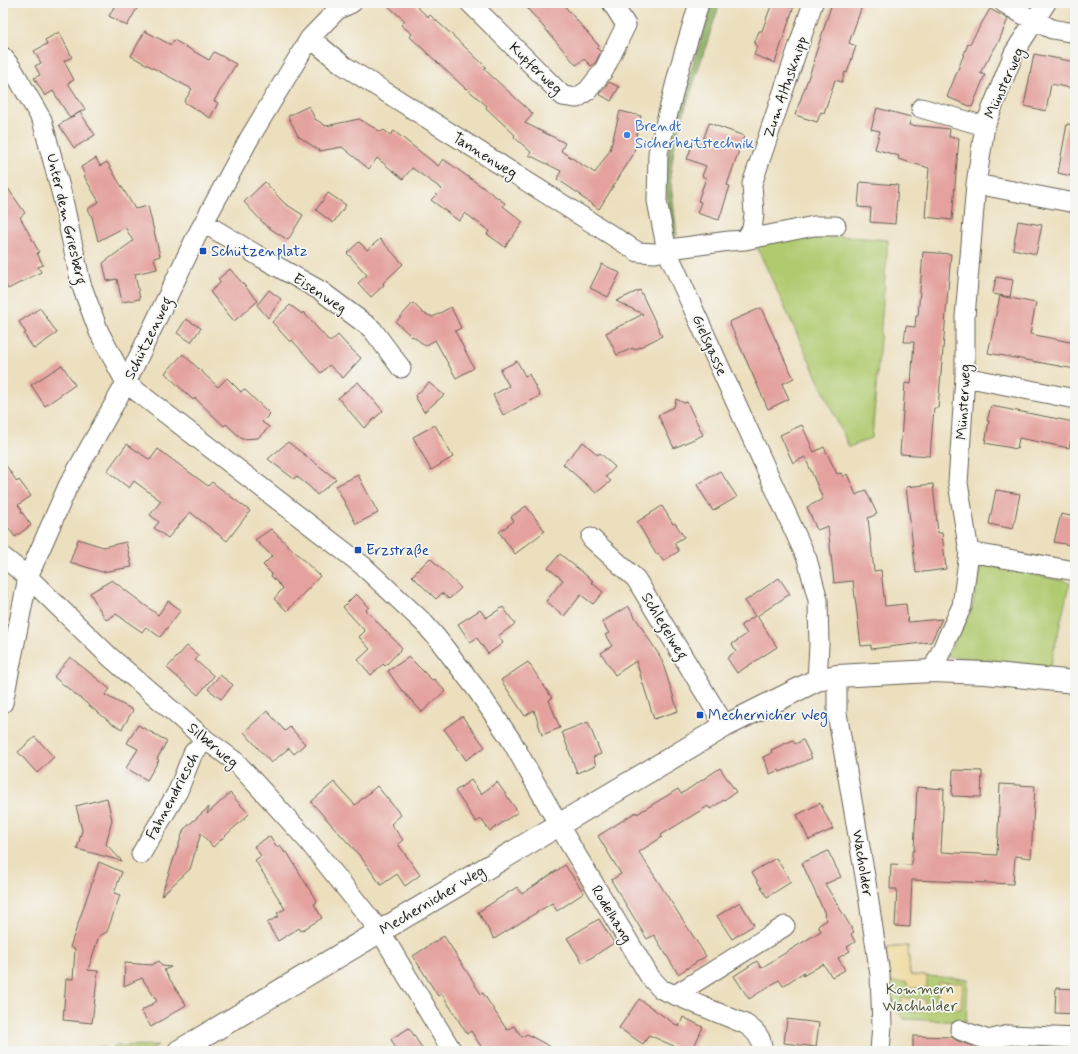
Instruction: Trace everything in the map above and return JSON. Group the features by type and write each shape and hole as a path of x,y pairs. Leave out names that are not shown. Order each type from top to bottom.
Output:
{"street":[{"name":"Schützenweg","path":"3,702 28,577 68,486 126,383 204,223 249,139 310,38 337,10 352,3"},
{"name":"Kupferweg","path":"470,3 563,96 577,98 588,90 604,70 626,25 612,3"},
{"name":"Gielsgasse","path":"699,3 679,70 658,153 657,201 667,251 807,559 818,600 819,645 827,678"},
{"name":"Zum Altusknipp","path":"745,240 752,229 754,214 752,184 813,3"},
{"path":"1004,3 1052,29 1075,33"},
{"name":"Münsterweg","path":"932,671 962,606 970,552 958,483 965,378 965,317 976,184 985,126 1014,53 1046,3"},
{"name":"Tannenweg","path":"310,38 343,66 638,252 655,253 667,251"},
{"name":"Unter dem Griesberg","path":"3,57 13,70 42,120 62,195 81,284 100,332 126,383"},
{"name":"Münsterweg","path":"921,108 985,126"},
{"path":"976,184 1075,203"},
{"name":"Eisenweg","path":"204,223 321,291 372,329 401,368"},
{"path":"667,251 684,247 745,240 814,226 836,226"},
{"path":"965,378 1075,398"},
{"path":"126,383 362,565 423,622 468,679 511,740 559,825"},
{"name":"Schlegelweg","path":"591,538 636,579 726,726"},
{"path":"970,552 1075,571"},
{"name":"Silberweg","path":"3,557 28,577 110,657 206,740 236,762 308,841 380,931"},
{"name":"Mechernicher Weg","path":"179,1051 726,726 827,678 932,671 986,673 1075,682"},
{"name":"Wacholder","path":"827,678 837,713 866,882 880,975 882,1025 880,1051"},
{"name":"Fahnendriesch","path":"141,854 178,791 193,752 206,740"},
{"name":"Rodelhang","path":"559,825 650,977 661,989 752,1028 759,1038 762,1051"},
{"path":"675,995 785,926"},
{"path":"380,931 452,1051"},
{"path":"960,1030 990,1046 1009,1035 1075,1038"}],"green space":[{"path":"712,3 720,3 676,137 670,176 677,236 673,236 668,212 666,173 670,138"},
{"path":"812,234 888,240 872,438 849,447 756,245"},
{"path":"981,564 1070,582 1050,667 946,656 971,613"},
{"name":"Kommern Wachholder","path":"908,946 910,975 968,979 966,1022 904,1019 892,1007 886,948"},
{"path":"158,1045 148,1051 113,1051 114,1046"},
{"path":"104,1047 104,1051 88,1051 78,1049"}],"sand":[{"path":"908,946 910,975 927,976 927,988 908,988 907,982 890,982 886,948"},
{"path":"938,982 963,983 961,1009 936,1007"},
{"path":"902,998 925,999 925,1011 901,1011"}],"building":[{"path":"116,3 140,3 127,26 109,16"},
{"path":"385,3 417,3 417,7 428,17 430,15 449,32 486,67 484,69 533,114 525,123 565,143 561,151 595,173 610,150 620,111 641,116 633,155 599,209 557,179 561,171 529,155 531,152 486,108 487,106 466,89 410,37 412,34 401,25 405,21"},
{"path":"523,3 562,3 599,46 597,48 601,52 595,63 591,66 584,59 576,65"},
{"path":"772,3 795,3 775,63 754,55 757,45 754,44 759,31 762,31"},
{"path":"832,3 861,3 860,6 862,6 849,43 856,46 847,73 845,72 842,82 835,80 824,113 821,112 817,122 795,115 814,62"},
{"path":"990,9 1008,19 999,41 980,73 985,75 972,107 947,97 968,44 969,45"},
{"path":"145,31 171,45 174,40 209,60 214,52 236,64 214,101 218,103 210,118 184,102 192,89 131,56"},
{"path":"59,32 72,57 64,61 74,80 68,83 85,109 70,118 53,91 45,96 34,78 40,75 35,66 41,63 34,51 47,44 45,40"},
{"path":"1034,54 1075,62 1070,88 1051,84 1046,111 1024,106"},
{"path":"609,82 619,87 611,101 599,94"},
{"path":"309,106 315,119 326,126 359,119 381,132 384,130 390,135 394,131 438,166 443,159 505,203 503,206 523,222 505,247 487,234 489,231 465,213 459,221 431,200 442,189 412,168 403,179 377,158 369,169 342,147 320,151 298,136 288,116"},
{"path":"877,108 911,117 909,125 950,129 949,137 959,138 952,220 925,217 929,168 898,159 899,156 875,149 880,131 871,129"},
{"path":"80,112 95,135 74,148 59,125"},
{"path":"709,123 744,136 727,185 730,186 719,220 697,213 701,202 698,201 706,178 702,176 706,166 687,159 693,143 701,146"},
{"path":"1067,124 1075,125 1075,177 1058,173"},
{"path":"96,158 100,166 107,162 135,209 148,206 160,256 154,258 157,269 135,274 140,299 122,302 117,279 107,281 103,263 133,241 125,227 98,241 92,217 88,209 99,202 84,176 85,175 81,167"},
{"path":"3,181 25,213 20,217 39,252 37,253 43,265 38,267 41,272 8,289 3,279"},
{"path":"265,182 284,203 303,215 288,240 266,226 244,202"},
{"path":"860,182 898,185 895,224 870,222 871,208 858,207"},
{"path":"328,193 346,205 333,223 316,210"},
{"path":"1018,221 1042,225 1036,254 1013,249"},
{"path":"380,239 403,264 371,297 358,283 367,275 347,253 359,242 367,250"},
{"path":"923,252 951,254 938,408 934,408 930,456 900,454 905,383 911,384 914,342 904,342 906,326 915,327 916,316 918,316"},
{"path":"602,264 620,273 608,297 590,288"},
{"path":"230,269 258,301 234,321 210,292 221,282 218,279"},
{"path":"996,277 1013,280 1010,297 993,294"},
{"path":"269,290 281,299 268,318 257,305"},
{"path":"640,290 662,336 634,350 633,348 617,355 606,333 643,314 616,301"},
{"path":"1000,296 1036,303 1030,334 1075,343 1075,369 988,353"},
{"path":"413,303 423,313 433,317 451,307 461,328 455,331 474,368 456,378 435,340 425,346 413,336 412,337 396,322"},
{"path":"290,305 302,314 303,312 330,342 338,335 361,358 343,378 329,365 321,373 292,340 290,342 272,322"},
{"path":"40,308 57,333 34,349 24,334 26,333 19,322"},
{"path":"761,308 794,378 782,384 789,399 768,409 729,322"},
{"path":"186,319 201,328 191,342 177,333"},
{"path":"183,354 218,387 227,378 241,392 244,389 270,414 262,422 269,427 258,438 242,439 226,424 224,426 195,398 193,400 165,373"},
{"path":"517,361 525,376 529,374 540,396 503,415 493,395 509,386 500,370"},
{"path":"62,365 75,385 45,406 31,385"},
{"path":"358,382 383,411 364,428 338,398"},
{"path":"429,383 444,395 424,412 415,396"},
{"path":"676,399 684,403 687,402 703,435 674,448 658,415 674,407"},
{"path":"991,406 1074,422 1069,448 1019,438 1017,449 985,443 989,421 987,421"},
{"path":"435,425 453,457 431,470 413,437"},
{"path":"802,425 814,452 824,447 837,474 841,473 843,477 847,474 856,495 866,490 877,514 868,518 874,571 881,570 885,606 906,604 908,622 942,619 931,642 871,649 871,645 861,646 853,581 834,583 828,526 817,530 807,507 823,499 805,457 793,463 780,435"},
{"path":"288,442 336,479 317,495 310,487 296,476 294,479 268,459"},
{"path":"583,442 598,455 600,453 615,467 606,477 611,481 596,493 563,464"},
{"path":"127,444 150,460 158,449 208,486 212,482 250,511 227,541 190,512 168,538 154,528 159,522 150,515 161,501 134,481 129,488 107,471"},
{"path":"3,461 17,482 19,480 31,496 18,505 31,525 15,537 3,520"},
{"path":"720,471 737,497 713,511 697,485"},
{"path":"358,475 378,513 356,524 336,486"},
{"path":"933,484 938,533 942,533 946,569 916,573 906,487"},
{"path":"996,490 1020,494 1013,529 989,524"},
{"path":"526,506 545,531 515,554 499,532 514,521 511,517"},
{"path":"662,506 673,524 675,523 684,537 674,543 679,551 663,561 658,553 656,554 637,522"},
{"path":"1061,514 1075,517 1075,546 1054,542"},
{"path":"271,529 320,576 287,611 274,599 283,588 263,565 272,556 255,540"},
{"path":"78,539 103,547 126,542 132,567 102,572 70,562"},
{"path":"560,554 593,581 591,582 603,592 593,604 581,595 564,616 546,601 563,580 548,568"},
{"path":"430,558 461,588 449,599 442,593 436,599 412,576"},
{"path":"779,578 790,594 757,616 777,647 737,673 727,658 736,651 732,644 747,634 741,625 755,616 745,601"},
{"path":"112,580 158,615 168,601 181,610 160,637 146,627 142,632 116,614 106,620 90,593"},
{"path":"356,594 369,607 366,610 402,648 385,666 383,664 371,675 358,660 370,649 359,637 365,631 343,607"},
{"path":"628,606 661,658 678,711 654,719 636,661 615,675 601,653 612,646 605,635 609,633 602,622"},
{"path":"503,607 515,624 498,636 503,643 488,654 477,638 470,642 458,624 480,610 486,618"},
{"path":"187,646 199,656 195,660 214,676 198,695 167,668"},
{"path":"70,657 110,689 105,695 133,710 122,729 111,723 54,677"},
{"path":"409,657 445,691 422,712 399,687 388,671"},
{"path":"528,662 552,698 549,700 560,728 542,735 534,710 525,716 501,680"},
{"path":"220,675 233,685 221,699 208,689"},
{"path":"267,711 285,731 290,727 305,744 294,754 289,748 271,763 244,732"},
{"path":"462,716 485,747 466,760 444,729"},
{"path":"588,722 601,754 593,757 596,765 577,773 562,732"},
{"path":"138,725 167,741 157,759 159,760 147,780 126,768 138,749 127,743"},
{"path":"35,737 54,757 37,773 18,752"},
{"path":"793,740 795,744 803,740 812,758 780,772 779,770 770,774 763,757 772,753 771,750"},
{"path":"720,768 736,792 710,809 708,806 661,835 662,837 639,852 706,956 678,974 654,935 647,939 611,880 621,874 598,836 636,812 637,814 678,789 681,794"},
{"path":"953,770 982,771 981,797 952,796"},
{"path":"471,780 481,794 497,782 518,812 490,831 481,819 476,822 455,791"},
{"path":"334,782 355,805 377,786 401,815 391,824 403,840 398,844 420,875 405,886 397,874 381,885 360,856 311,802"},
{"path":"1000,784 1035,786 1031,858 1015,856 1013,884 912,880 910,927 895,926 897,889 890,889 891,864 912,865 917,787 944,789 941,852 997,855"},
{"path":"230,793 249,814 213,847 201,833 190,869 161,896 184,829 209,807 207,814"},
{"path":"107,798 112,820 106,844 122,861 77,849 82,830 76,806"},
{"path":"820,803 833,829 809,840 797,815"},
{"path":"270,836 277,847 280,845 285,853 287,852 317,902 314,904 322,918 301,931 299,928 278,941 267,923 279,916 277,913 285,909 255,860 261,856 254,846"},
{"path":"828,851 841,877 825,884 854,932 851,934 855,942 847,947 850,951 838,958 845,970 832,977 823,964 803,976 804,972 783,986 779,980 749,999 734,976 757,961 761,968 821,931 818,926 827,920 802,863"},
{"path":"776,858 791,882 767,897 752,872"},
{"path":"99,862 122,872 114,893 120,895 107,932 99,936 88,970 98,971 92,1023 63,1020 66,979 73,979 75,949 70,947"},
{"path":"565,865 584,893 557,911 552,903 494,939 478,912 517,887 522,894"},
{"path":"740,902 754,925 732,939 717,916"},
{"path":"599,919 614,943 583,963 567,938"},
{"path":"444,936 481,994 483,993 507,1030 514,1026 522,1037 527,1034 558,1051 484,1051 471,1031 467,1034 442,994 438,996 413,956"},
{"path":"159,961 162,966 171,967 164,970 186,1005 151,1027 141,1011 157,1001 142,978 124,986 125,963 152,965"},
{"path":"1056,988 1075,989 1075,1014 1055,1013"},
{"path":"639,999 679,1027 683,1017 703,1027 692,1051 685,1051 649,1035 643,1044 619,1028"},
{"path":"787,1019 819,1023 816,1047 784,1043"},
{"path":"409,1028 424,1051 397,1051 391,1039"},
{"path":"913,1036 952,1037 972,1046 972,1051 913,1051"}],"place":[{"name":"Brendt Sicherheitstechnik","path":"627,135"},
{"name":"Schützenplatz","path":"203,251"},
{"name":"Erzstraße","path":"358,550"},
{"name":"Mechernicher Weg","path":"700,715"}]}
